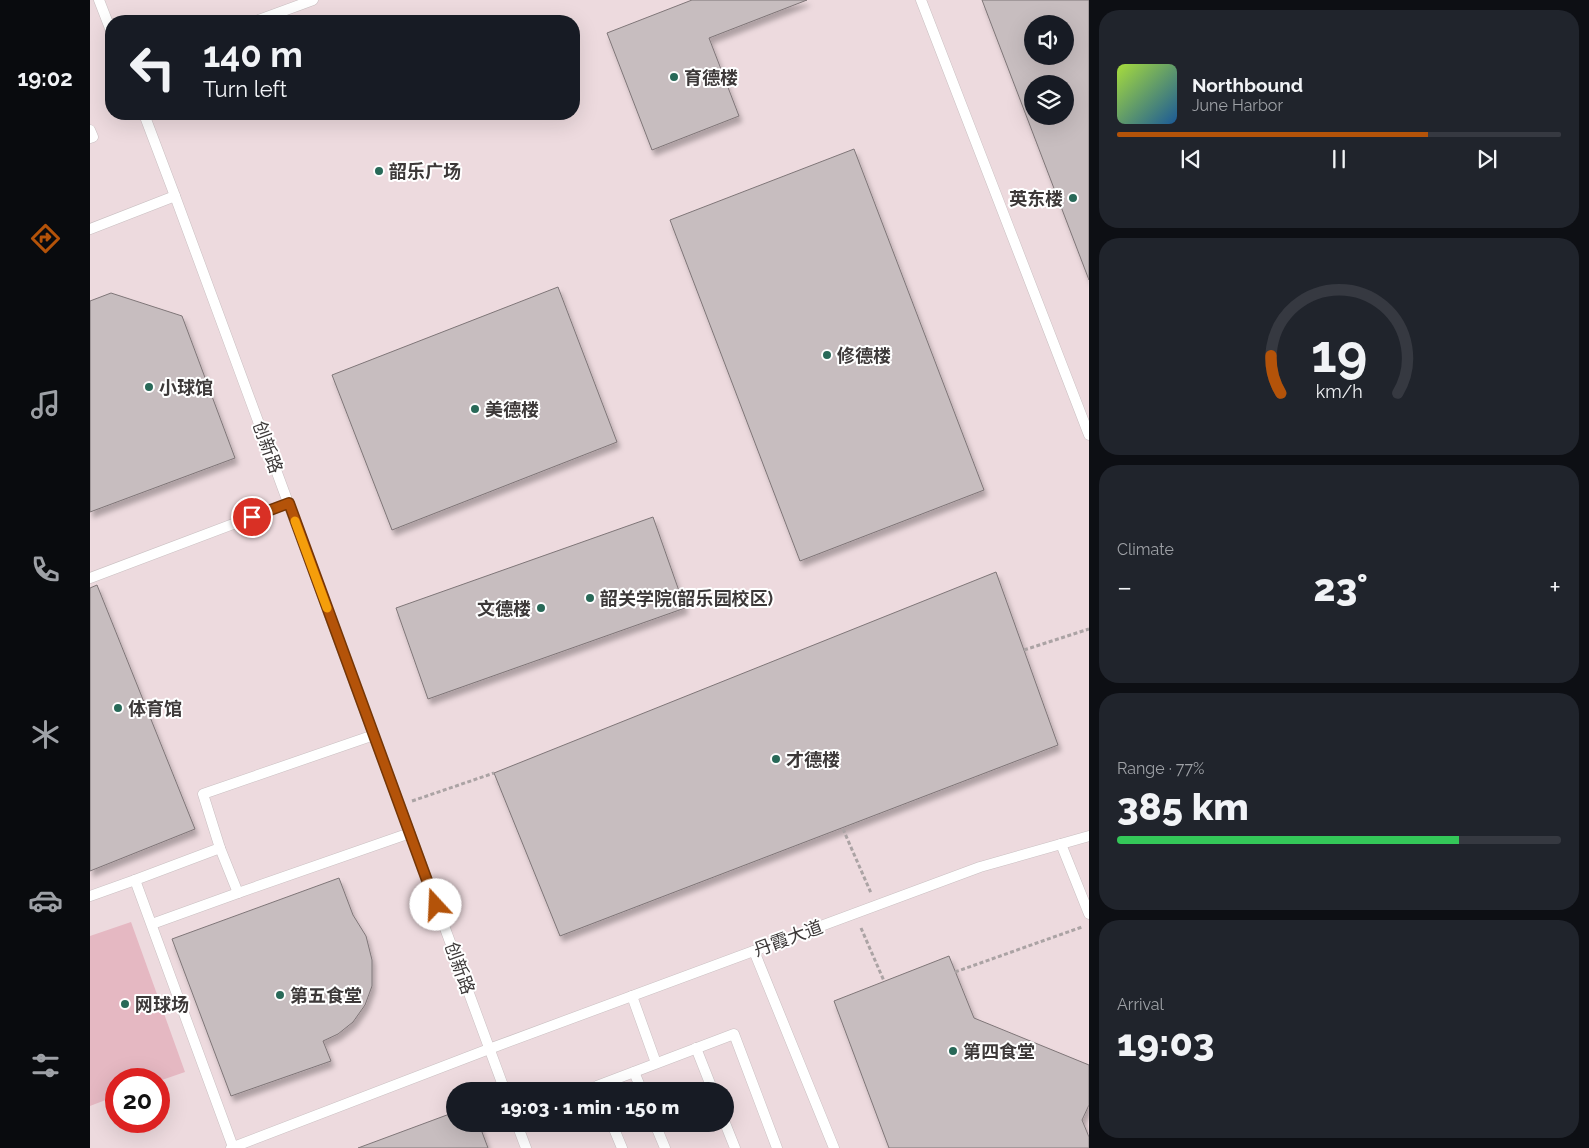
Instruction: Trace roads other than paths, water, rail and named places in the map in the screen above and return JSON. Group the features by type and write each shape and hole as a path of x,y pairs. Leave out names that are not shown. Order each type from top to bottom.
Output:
{"lane":[{"path":"99,0 105,16"},
{"path":"272,15 313,0"},
{"path":"921,0 1089,435"},
{"name":"创新路","path":"146,120 502,1082"},
{"path":"90,130 93,137 90,138"},
{"path":"90,229 175,196"},
{"path":"90,578 289,503"},
{"path":"238,893 220,848 203,794 374,735"},
{"path":"152,924 410,833"},
{"name":"丹霞大道","path":"232,1148 489,1049 980,867 1089,836"},
{"path":"1061,844 1089,914"},
{"path":"90,896 220,848"},
{"path":"135,880 232,1148"},
{"path":"754,951 829,1147"},
{"path":"632,996 656,1063"},
{"path":"608,1082 734,1034 777,1148"},
{"path":"696,1048 709,1082"},
{"path":"634,1072 638,1082"},
{"path":"520,1132 526,1148"},
{"path":"615,1132 622,1148"},
{"path":"658,1132 665,1148"},
{"path":"729,1132 735,1148"}],"place":[{"name":"育德楼","path":"674,77"},
{"name":"韶乐广场","path":"379,171"},
{"name":"英东楼","path":"1073,198"},
{"name":"修德楼","path":"827,355"},
{"name":"小球馆","path":"149,387"},
{"name":"美德楼","path":"475,409"},
{"name":"韶关学院(韶乐园校区)","path":"590,598"},
{"name":"文德楼","path":"541,608"},
{"name":"体育馆","path":"118,708"},
{"name":"才德楼","path":"776,759"},
{"name":"第五食堂","path":"280,995"},
{"name":"网球场","path":"125,1004"},
{"name":"第四食堂","path":"953,1051"}]}
